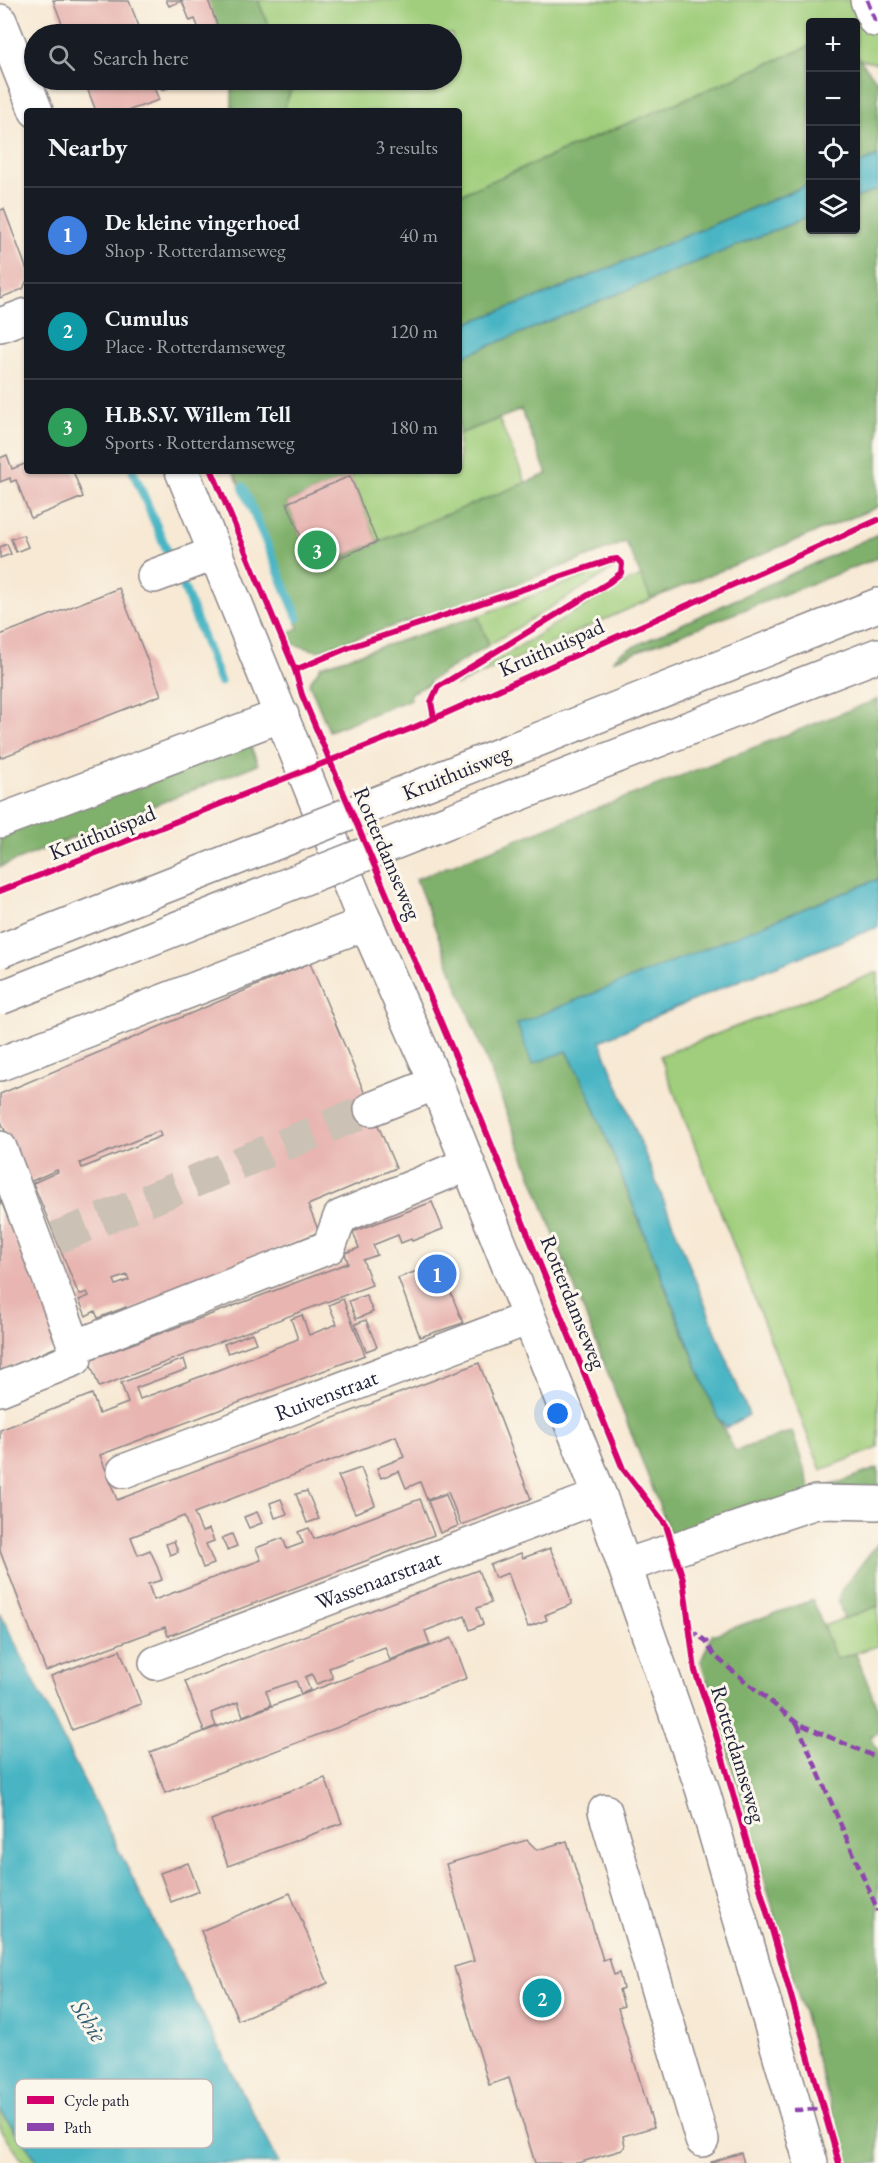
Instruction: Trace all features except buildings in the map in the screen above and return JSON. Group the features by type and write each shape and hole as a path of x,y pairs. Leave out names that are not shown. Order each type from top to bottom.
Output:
{"main road":[{"path":"867,0 875,20 878,19"},
{"path":"0,21 24,81"},
{"path":"28,90 35,108"},
{"path":"0,325 24,316"},
{"name":"Rotterdamseweg","path":"183,474 366,923 436,1083 600,1496 702,1788 811,2163"},
{"path":"154,576 216,553"},
{"name":"Kruithuisweg","path":"0,951 878,605"},
{"name":"Kruithuisweg","path":"0,998 878,655"},
{"path":"0,822 282,716"},
{"path":"0,1064 366,923"},
{"path":"371,1109 436,1083"},
{"path":"0,1148 47,1242 75,1347 75,1359 0,1389"},
{"path":"75,1347 328,1247 340,1217 468,1164"},
{"name":"Ruivenstraat","path":"124,1471 529,1318"},
{"name":"Wassenaarstraat","path":"156,1663 600,1496"},
{"path":"625,1566 816,1502 878,1503"},
{"path":"605,1811 702,2140"}],"green space":[{"path":"206,0 258,0 268,24 217,24"},
{"path":"258,0 878,0 878,64 860,59 860,18 806,18 806,48 462,194 462,108 284,108 291,90 462,90 462,24 268,24"},
{"path":"806,48 806,186 547,294 462,325 462,194"},
{"path":"860,60 878,82 878,156 860,163"},
{"path":"232,90 291,90 284,108 232,108"},
{"path":"878,189 878,507 651,599 626,542 486,596 317,651 293,644 288,633 299,628 257,523 234,474 356,474 287,503 314,568 547,474 521,410 462,433 462,357 806,218 806,234 860,234 860,196"},
{"path":"499,419 526,483 377,542 350,476 355,474 462,474 462,433"},
{"path":"878,534 878,558 612,661 620,653"},
{"path":"610,567 612,570 489,645 478,616"},
{"path":"642,576 651,599 455,686 617,586"},
{"path":"478,616 489,645 429,681 430,684 410,693 411,699 329,731 309,683 321,666"},
{"path":"878,699 878,879 807,908 567,1051 589,1094 717,1416 735,1451 792,1431 812,1493 675,1546 416,879"},
{"path":"245,732 258,764 0,867 0,830"},
{"path":"878,972 878,1448 821,1470 660,1056"},
{"path":"878,1468 878,1491 829,1486"},
{"path":"878,1543 878,1606 844,1619 838,1600 841,1590"},
{"path":"813,1600 836,1659 856,1654 878,1710 878,1733 871,1736 878,1752 878,2163 847,2163 701,1661 712,1635"},
{"path":"878,1606 878,1646 836,1659 823,1626"},
{"path":"0,2110 15,2130 15,2148 28,2148 39,2163 24,2163 0,2129"}],"water":[{"path":"878,156 878,189 860,196 860,180 860,163"},
{"path":"806,186 806,218 462,357 462,325 547,294"},
{"path":"878,879 878,927 740,980 600,1041 749,1415 726,1428 717,1416 589,1094 567,1051 532,1064 517,1024"},
{"name":"Schie","path":"0,1613 166,1945 279,2163 39,2163 28,2148 213,2148 213,2079 15,2079 15,2130 0,2110"}],"waterway":[{"path":"134,474 168,553"},
{"path":"243,487 298,618"},
{"path":"183,585 220,682"}],"tunnel":[{"path":"56,1238 371,1109"}],"marked path":[{"path":"867,0 875,20 878,19"},
{"path":"690,1630 706,1641 713,1654 729,1668 797,1723 878,1758"},
{"path":"797,1723 878,1911"},
{"path":"794,2110 824,2109"}],"cycle path":[{"path":"213,474 295,670 302,695 462,1072 623,1469 666,1525 683,1579 695,1671 710,1714 839,2163"},
{"name":"Kruithuispad","path":"0,891 415,727 878,520"},
{"name":"Kruithuispad","path":"295,670 350,647 610,560 617,559 622,564 621,573 608,583 438,687 431,702 434,718"}],"place":[{"name":"H.B.S.V. Willem Tell","path":"317,550"},
{"name":"De kleine vingerhoed","path":"437,1274"},
{"name":"Cumulus","path":"542,1998"}]}
